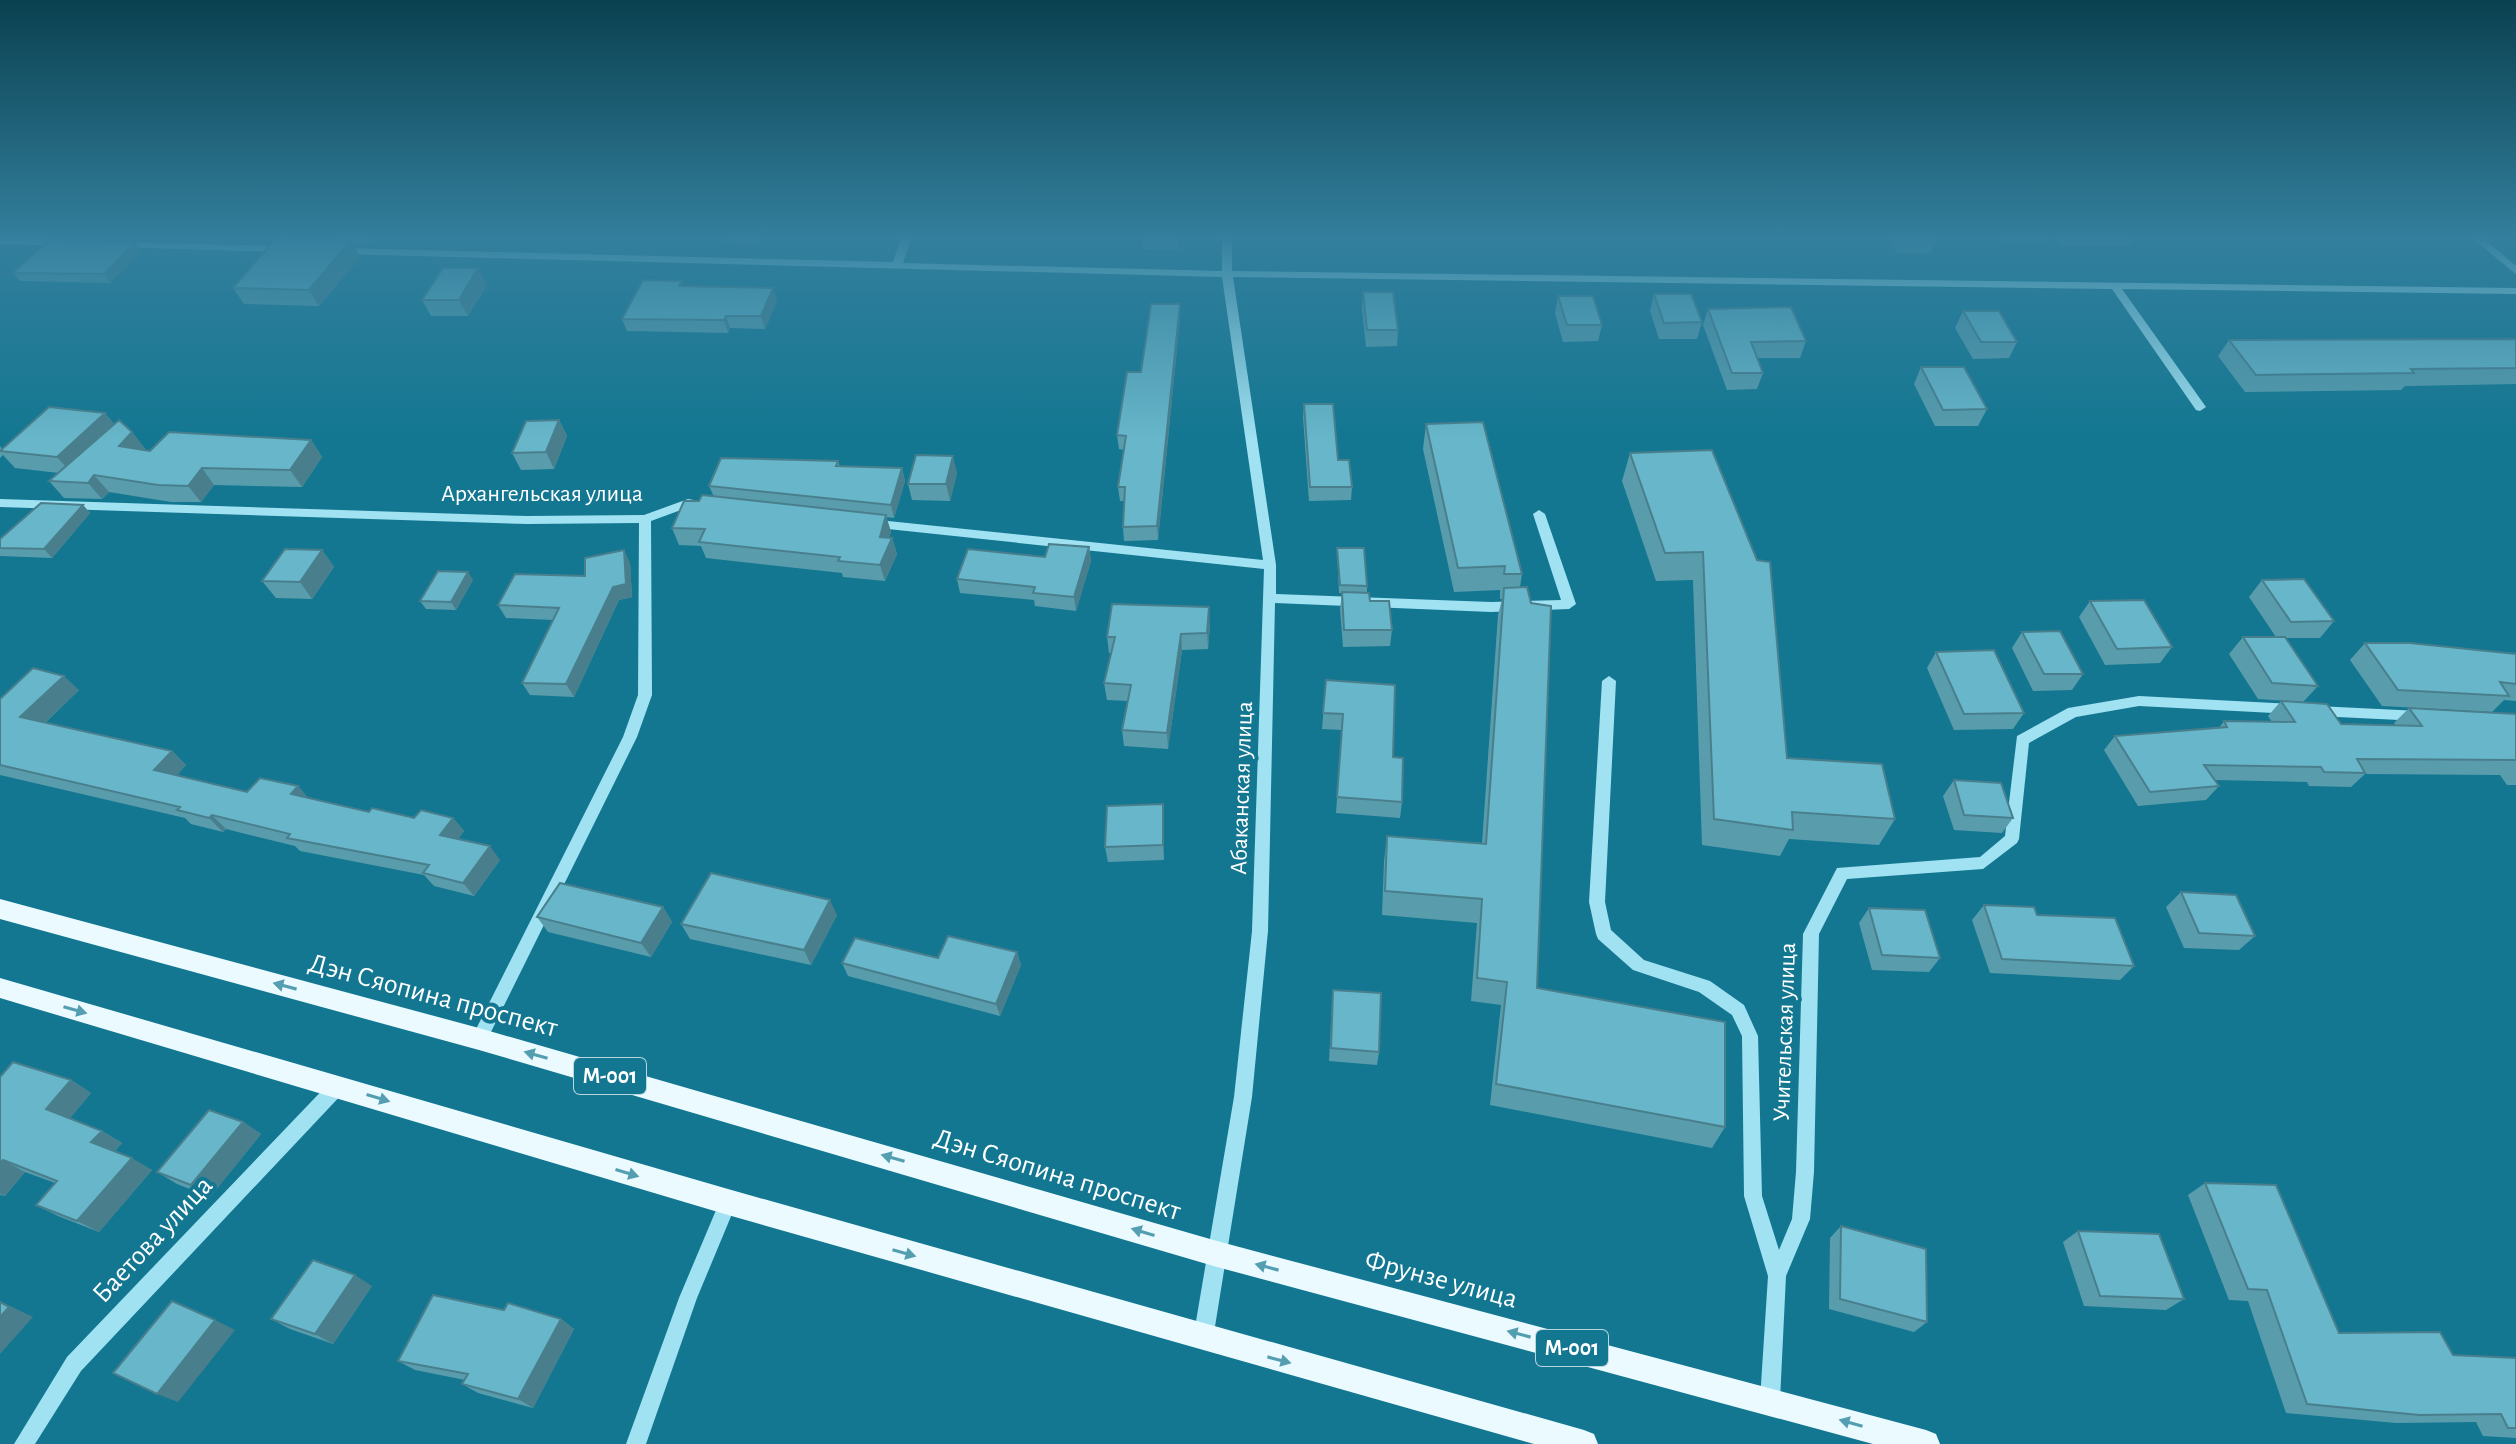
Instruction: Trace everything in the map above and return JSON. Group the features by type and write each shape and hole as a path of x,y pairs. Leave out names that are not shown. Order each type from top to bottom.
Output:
{"main road":[{"name":"Дэн Сяопина проспект","path":"0,909 479,1039 1217,1254"},
{"path":"0,988 1203,1339 1584,1444"},
{"name":"Фрунзе улица","path":"1217,1254 1926,1444"}],"street":[{"name":"Абаканская улица","path":"1203,1339 1243,1097 1260,931 1270,565 1232,305"},
{"path":"2129,305 2200,407"},
{"name":"Архангельская улица","path":"0,503 527,520 645,519 688,503 719,507"},
{"path":"1269,598 1491,607 1569,604 1539,514"},
{"path":"479,1039 630,737 645,695 645,519"},
{"path":"861,522 1270,565"},
{"path":"1609,681 1597,902 1604,934 1639,965 1704,986 1738,1010 1750,1036 1753,1196 1777,1276"},
{"name":"Учительская улица","path":"1770,1400 1777,1276 1801,1219 1811,934 1842,873 1983,863 2012,839 2022,740 2073,712 2139,701 2437,717"},
{"name":"Баетова улица","path":"24,1444 74,1364 338,1086"},
{"path":"636,1444 688,1298 728,1202"}],"building":[{"path":"629,305 766,305 761,316 726,316 724,320 622,319"},
{"path":"1151,305 1180,305 1157,526 1123,527 1125,487 1118,487 1126,436 1117,435 1127,372 1141,372"},
{"path":"1364,305 1395,305 1398,330 1367,330"},
{"path":"1561,305 1596,305 1602,325 1567,325"},
{"path":"1658,305 1695,305 1702,322 1664,323"},
{"path":"1791,307 1806,341 1751,342 1763,373 1732,373 1708,309"},
{"path":"1963,311 1999,311 2017,342 1981,342"},
{"path":"2516,339 2516,368 2256,375 2229,340"},
{"path":"1921,367 1964,367 1987,409 1943,410"},
{"path":"1304,404 1333,404 1338,460 1349,460 1352,487 1310,487"},
{"path":"49,407 105,413 57,457 0,451"},
{"path":"119,420 132,432 119,446 150,451 169,432 311,440 290,470 202,468 188,486 158,485 94,475 88,483 49,481"},
{"path":"559,420 546,452 512,453 526,421"},
{"path":"1483,422 1522,574 1504,574 1505,566 1458,568 1426,424"},
{"path":"1712,450 1757,560 1770,562 1787,758 1882,764 1895,819 1792,812 1793,830 1714,819 1703,552 1665,553 1630,453"},
{"path":"916,455 953,456 946,484 908,484"},
{"path":"721,458 838,461 836,466 902,468 891,505 709,486"},
{"path":"702,495 886,515 880,537 892,538 880,565 838,561 840,557 699,542 705,529 672,528 684,501 699,501"},
{"path":"41,503 83,505 44,549 0,548 0,539"},
{"path":"1049,544 1089,547 1074,597 1033,593 1035,587 957,579 968,549 1045,557"},
{"path":"1337,548 1364,548 1367,586 1340,585"},
{"path":"285,549 322,550 300,582 262,581"},
{"path":"624,550 626,584 613,587 566,684 522,683 559,608 498,605 515,574 585,576 585,558"},
{"path":"438,571 468,572 451,602 420,601"},
{"path":"2304,579 2334,621 2291,622 2262,580"},
{"path":"1527,587 1531,603 1551,606 1537,988 1725,1022 1725,1127 1496,1084 1507,982 1477,978 1482,899 1385,891 1387,836 1486,844 1504,588"},
{"path":"1342,592 1369,593 1370,601 1389,601 1392,630 1344,630"},
{"path":"2144,600 2172,647 2117,649 2090,601"},
{"path":"1112,604 1209,607 1207,633 1181,634 1167,733 1122,730 1131,685 1104,683 1115,637 1107,637"},
{"path":"2060,631 2083,674 2044,674 2022,632"},
{"path":"2243,637 2285,637 2318,686 2272,683"},
{"path":"2365,643 2410,643 2516,654 2516,684 2500,682 2509,696 2398,690"},
{"path":"1994,650 2024,713 1964,714 1936,652"},
{"path":"33,668 64,676 20,717 172,751 154,770 247,792 260,778 298,786 291,794 369,812 372,808 414,818 421,810 453,818 440,835 490,846 463,883 423,873 429,865 287,838 290,834 212,815 209,818 177,810 180,807 0,765 0,699"},
{"path":"1326,680 1395,685 1393,757 1403,758 1402,802 1337,797 1343,714 1323,713"},
{"path":"2281,701 2327,704 2341,724 2422,726 2409,708 2516,714 2516,760 2357,759 2365,773 2324,772 2321,767 2204,765 2219,786 2150,792 2115,736 2227,727 2224,721 2295,722"},
{"path":"1954,780 2001,783 2013,818 1964,815"},
{"path":"1163,804 1163,845 1105,847 1107,806"},
{"path":"711,873 830,900 804,950 681,924"},
{"path":"560,883 663,907 641,943 537,917"},
{"path":"2181,892 2236,895 2255,936 2199,933"},
{"path":"1984,905 2034,907 2037,915 2115,918 2134,966 2002,959"},
{"path":"1869,908 1925,910 1940,958 1882,955"},
{"path":"948,936 1017,952 996,1004 842,963 855,938 938,958"},
{"path":"1333,990 1381,993 1379,1052 1331,1048"},
{"path":"13,1062 71,1080 46,1109 102,1131 91,1142 132,1158 77,1221 36,1205 57,1181 3,1160 0,1163 0,1077"},
{"path":"209,1110 243,1122 191,1185 157,1172"},
{"path":"2205,1183 2276,1185 2339,1333 2440,1332 2453,1355 2516,1358 2516,1428 2508,1428 2501,1414 2419,1415 2307,1404 2267,1290 2248,1289"},
{"path":"1841,1226 1926,1249 1927,1322 1840,1299"},
{"path":"2078,1231 2159,1234 2184,1299 2100,1296"},
{"path":"313,1260 355,1275 315,1334 271,1319"},
{"path":"433,1295 504,1310 508,1303 561,1319 518,1399 462,1384 468,1374 398,1361"},
{"path":"172,1301 215,1320 157,1394 113,1373"},
{"path":"0,1302 9,1307 0,1317"}]}
